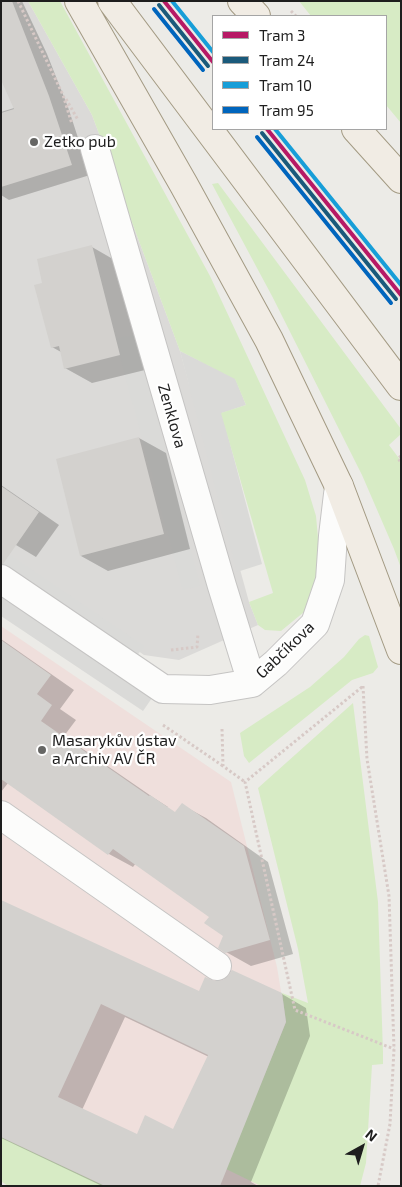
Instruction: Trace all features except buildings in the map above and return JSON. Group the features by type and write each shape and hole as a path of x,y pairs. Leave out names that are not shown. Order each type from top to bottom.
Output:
{"main road":[{"path":"78,1 184,185 269,340 339,486 401,650"},
{"path":"112,1 401,386"},
{"path":"242,1 255,15"},
{"path":"357,130 401,180"}],"street":[{"path":"230,1 247,15"},
{"name":"Zenklova","path":"95,149 222,586 252,682"},
{"name":"Gabčíkova","path":"1,580 163,689 210,690 252,682 276,663 315,624 330,580 339,486"},
{"path":"1,815 217,966"}],"path":[{"path":"18,1 63,95 73,128"},
{"path":"401,456 398,458 401,462"},
{"path":"168,651 197,647 198,628"},
{"path":"245,782 363,686 367,758 388,896 394,1049 390,1124 378,1186"},
{"path":"222,730 223,766 245,782 296,1010 394,1049"}],"shaded area":[{"path":"1,1 28,1 92,115 180,351 249,602 258,625 179,660 144,655 1,556"},
{"path":"136,335 200,586 183,590 115,338"},
{"path":"180,351 235,378 246,405 222,413 262,564 237,572"},
{"path":"1,549 144,646 134,660 1,570"},
{"path":"1,595 152,698 143,711 1,616"},
{"path":"1,626 231,782 277,967 286,1022 321,1186 8,1186 1,1181"}],"green space":[{"path":"28,1 60,1 210,276 305,480 316,516 320,560 316,590 304,612 281,631 265,630 258,625 249,602 273,593 221,413 246,405 235,379 180,351 92,115"},
{"path":"299,1 401,1 401,123 387,106 387,15 310,15"},
{"path":"218,183 401,429 401,434 389,445 401,461 401,568 362,475 272,296 212,184"},
{"path":"365,635 369,636 378,667 373,673 352,680 249,763 244,756 240,733 310,687 344,657 359,639"},
{"path":"353,703 378,902 383,1053 383,1064 372,1065 366,1163 360,1186 261,1186 226,1169 286,1022 282,993 308,1003 298,949 258,788"},
{"path":"1,1137 105,1186 8,1186 1,1181"}],"tram line":[{"name":"3","path":"164,1 212,61"},
{"name":"10","path":"172,1 212,51"},
{"name":"24","path":"159,5 208,66"},
{"name":"95","path":"154,9 203,70"},
{"name":"3","path":"268,130 401,295"},
{"name":"10","path":"276,130 401,285"},
{"name":"24","path":"262,133 396,299"},
{"name":"95","path":"257,137 391,303"}],"place":[{"name":"Zetko pub","path":"34,142"},
{"name":"Masarykův ústav a Archiv AV ČR","path":"42,750"}]}
